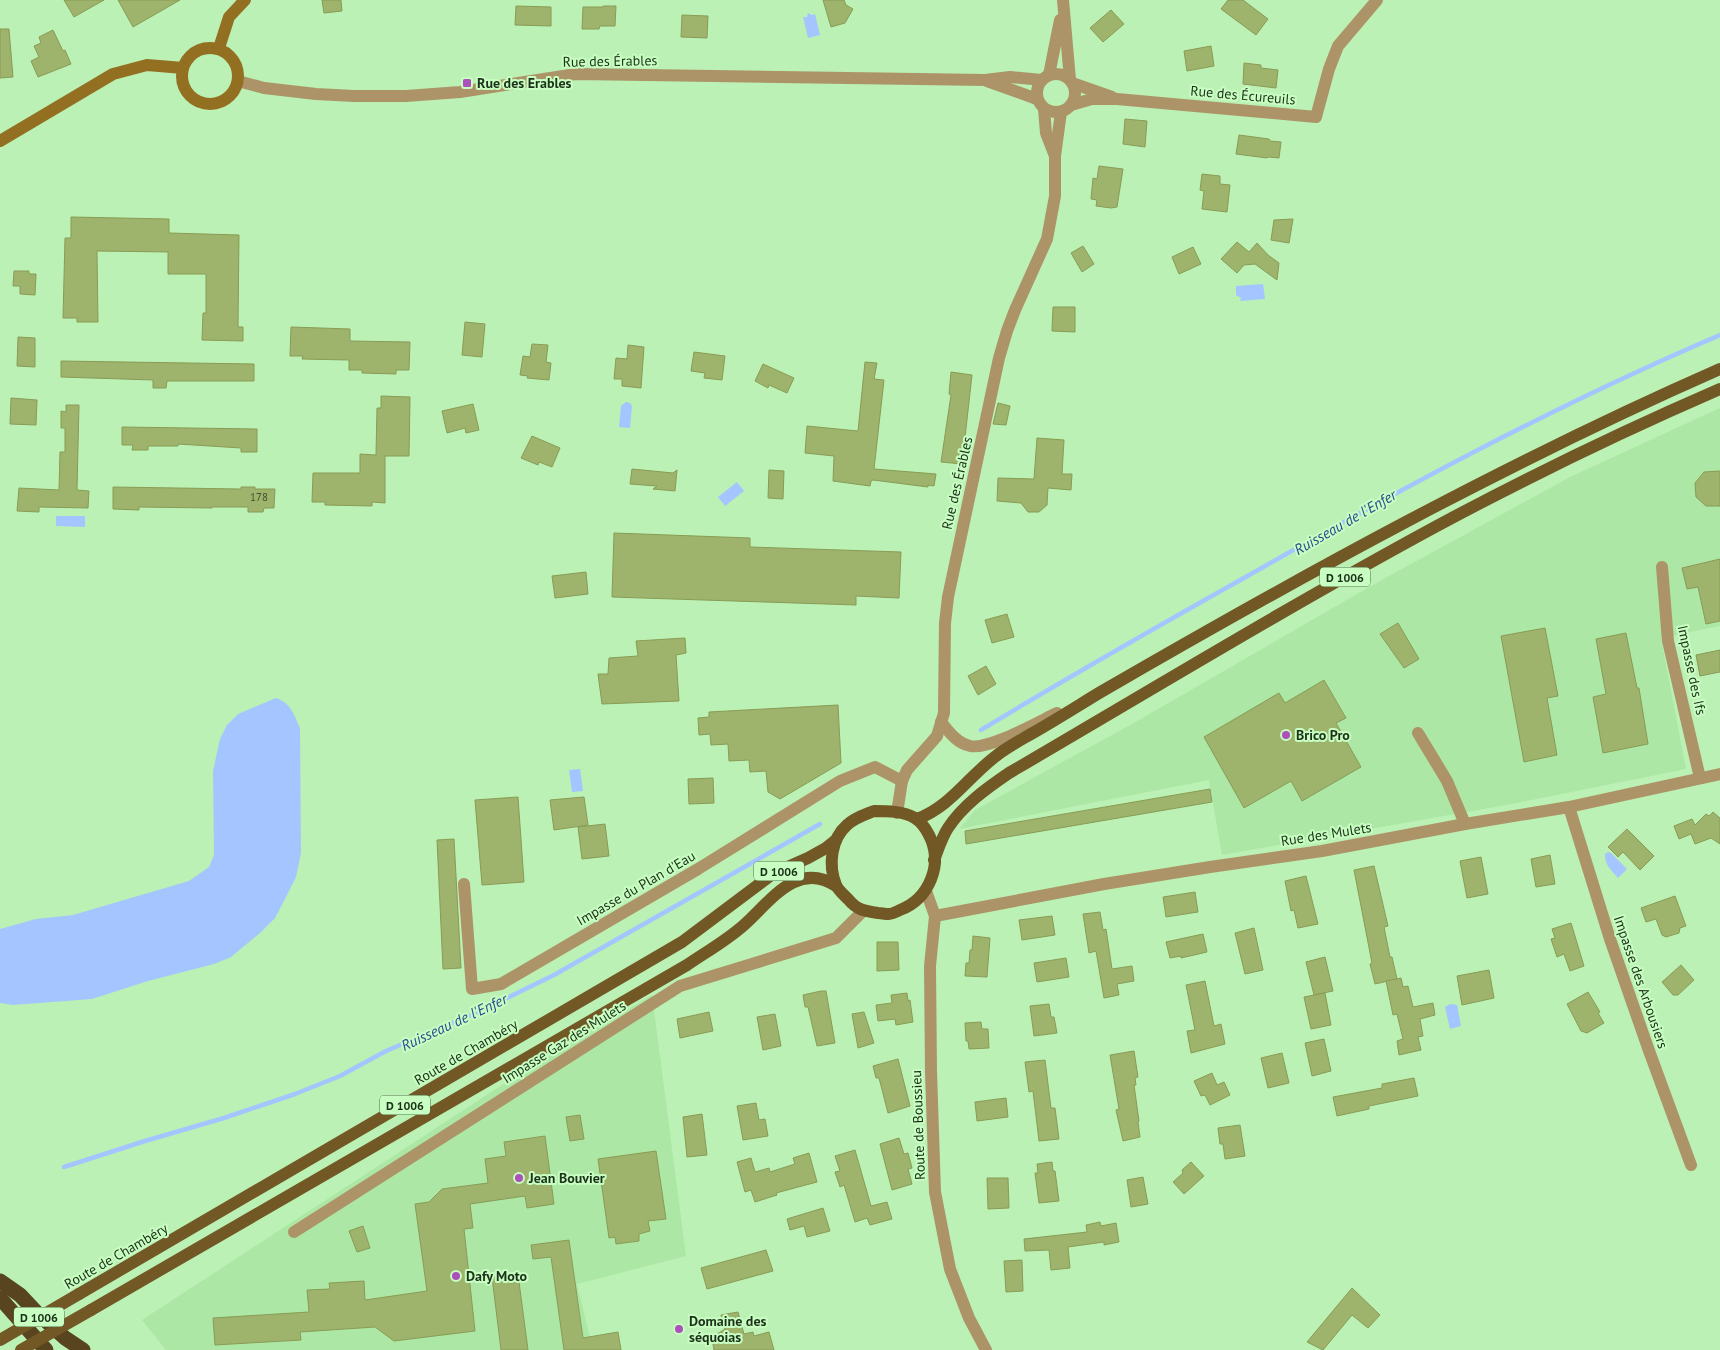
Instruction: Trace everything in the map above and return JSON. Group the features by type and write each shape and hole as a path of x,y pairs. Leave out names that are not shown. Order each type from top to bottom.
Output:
{"highway":[{"path":"0,1281 20,1295 65,1338 83,1350"},
{"path":"0,1298 46,1350"}],"main road":[{"path":"219,48 229,18 246,0"},
{"path":"211,47 219,48 232,57 238,72 238,81 230,96 215,104 206,104 191,96 185,90 182,83 183,68 185,61 196,51 211,47"},
{"path":"0,141 113,74 147,64 183,68"},
{"name":"D 1006","path":"917,819 936,811 950,800 972,776 997,755 1098,694 1273,594 1549,448 1720,369"},
{"name":"D 1006","path":"934,860 948,828 962,811 984,791 1009,773 1282,613 1436,526 1557,464 1720,389"},
{"path":"874,811 908,815 917,819 933,843 934,860 932,876 926,891 910,906 890,914 863,911 854,906 836,886 831,864 836,840 847,824 858,817 874,811"},
{"name":"Route de Chambéry","path":"0,1340 682,942 774,873 808,858 836,840"},
{"name":"D 1006","path":"21,1350 687,965 744,925 785,886 801,880 814,879 826,880 836,886"}],"street":[{"name":"Rue des Écureuils","path":"1066,108 1092,99 1117,98 1316,118 1329,69 1338,46 1377,0"},
{"path":"1063,4 1071,81 1075,94 1066,108 1055,113 1041,104 1038,86 1045,77 1063,4"},
{"name":"Rue des Érables","path":"238,81 264,88 316,94 406,96 460,92 576,74 985,80 1010,77 1045,77"},
{"path":"1045,77 1056,74 1064,76 1071,81"},
{"name":"Rue des Érables","path":"985,80 1041,104 1046,133 1055,156"},
{"name":"Rue des Écureuils","path":"1071,81 1117,98"},
{"name":"Rue des Érables","path":"897,813 902,781 910,765 937,736 944,713 945,622 948,597 1002,349 1015,310 1048,239 1055,196 1055,156 1066,108"},
{"name":"Impasse des Ifs","path":"1662,567 1668,641 1700,778"},
{"path":"941,722 955,739 971,746 990,743 999,741 1098,694"},
{"path":"1418,733 1447,781 1465,824"},
{"name":"Impasse du Plan d'Eau","path":"464,884 472,989 501,984 698,869 840,781 875,768 902,781"},
{"name":"Rue des Mulets","path":"935,916 1104,884 1322,852 1465,824 1569,807 1720,774"},
{"name":"Impasse des Arbousiers","path":"1569,807 1610,939 1691,1165"},
{"name":"Route de Boussieu","path":"926,891 935,916 930,966 935,1192 950,1269 968,1318 986,1350"},
{"name":"Impasse Gaz des Mulets","path":"294,1232 680,986 836,938 863,911"}],"shaded area":[{"path":"1720,408 1720,626 1661,638 1686,769 1501,806 1222,855 1209,780 959,829 975,810 1132,724 1371,586 1570,477"},
{"path":"652,995 686,1256 577,1284 593,1350 166,1350 142,1320 525,1070"}],"water":[{"path":"808,13 815,14 820,35 808,38 803,17 807,17"},
{"path":"1263,284 1265,299 1240,301 1241,298 1236,295 1236,286"},
{"path":"626,402 632,406 630,428 619,427 621,406"},
{"path":"737,482 744,491 725,506 718,497"},
{"path":"56,516 85,516 85,527 56,526"},
{"path":"276,698 289,706 300,728 301,853 296,877 275,918 231,957 214,964 148,981 92,999 13,1005 0,1003 0,929 36,919 73,915 189,881 209,867 214,855 213,771 220,739 227,725 238,714"},
{"path":"580,769 583,791 572,792 569,770"},
{"path":"1608,852 1627,869 1618,878 1606,861 1605,854"},
{"path":"1450,1004 1457,1005 1461,1026 1450,1029 1445,1007"}],"building":[{"path":"64,0 104,0 74,17"},
{"path":"118,0 180,0 133,27"},
{"path":"322,0 341,0 342,11 324,13"},
{"path":"823,0 844,0 846,5 853,9 845,23 831,27"},
{"path":"1228,0 1243,0 1268,19 1256,35 1221,9"},
{"path":"516,6 551,7 551,26 515,25"},
{"path":"616,6 615,26 600,26 599,29 582,29 583,7"},
{"path":"1111,10 1124,24 1103,42 1090,28"},
{"path":"682,15 708,16 707,38 681,37"},
{"path":"0,29 9,29 13,77 0,78"},
{"path":"53,30 71,64 38,77 31,61 39,57 34,46 41,43 39,37"},
{"path":"1211,46 1214,66 1187,71 1184,51"},
{"path":"1244,63 1278,70 1276,88 1243,84"},
{"path":"1125,119 1147,121 1145,147 1123,144"},
{"path":"1239,135 1281,142 1279,158 1236,154"},
{"path":"1099,166 1123,169 1117,207 1096,206 1097,200 1091,199 1093,178 1097,179"},
{"path":"1202,174 1220,176 1220,184 1230,185 1227,212 1202,209 1204,191 1200,190"},
{"path":"71,217 169,219 169,233 239,235 238,327 243,327 243,341 202,340 203,313 206,313 206,274 168,274 168,252 97,251 98,322 77,322 77,318 63,318 65,238 71,238"},
{"path":"1293,219 1289,243 1271,240 1274,220"},
{"path":"1237,242 1249,252 1257,243 1279,263 1277,280 1255,264 1244,265 1237,273 1221,259"},
{"path":"1083,246 1094,264 1082,272 1071,253"},
{"path":"1193,247 1201,264 1179,274 1172,257"},
{"path":"14,271 29,271 29,274 36,274 35,295 20,294 20,286 13,286"},
{"path":"1053,307 1075,307 1075,332 1052,331"},
{"path":"465,322 485,324 482,357 462,355"},
{"path":"291,327 350,329 350,341 410,342 409,370 396,370 396,374 362,373 362,370 349,370 349,360 302,359 303,356 290,356"},
{"path":"18,337 35,338 35,367 17,366"},
{"path":"532,344 548,345 546,362 551,363 549,380 527,378 528,376 520,375 523,356 530,357"},
{"path":"628,345 644,347 641,388 622,386 622,379 614,379 616,358 627,359"},
{"path":"694,352 725,356 722,380 704,378 705,373 691,371"},
{"path":"61,361 254,364 254,381 167,381 166,388 153,388 153,380 61,377"},
{"path":"865,362 877,363 874,379 884,380 874,469 936,474 934,486 928,485 928,487 873,480 870,486 833,481 834,456 805,453 807,426 858,431"},
{"path":"763,364 794,378 787,393 769,385 768,388 755,381"},
{"path":"951,372 972,375 962,464 941,462 951,395 949,394"},
{"path":"381,396 410,397 409,456 385,456 385,503 372,502 372,506 325,505 325,502 312,502 313,473 360,473 360,454 376,455 377,408 381,408"},
{"path":"11,398 37,400 36,425 10,424"},
{"path":"998,403 1010,406 1006,425 993,424"},
{"path":"473,404 479,430 466,433 465,428 447,433 442,411"},
{"path":"66,405 79,405 77,490 89,491 88,508 39,507 39,512 17,511 19,488 59,490 60,452 65,452 65,428 61,428 61,411 66,412"},
{"path":"122,427 257,429 257,452 241,452 241,448 178,444 178,446 148,446 148,450 132,450 133,445 122,445"},
{"path":"532,436 560,448 552,467 539,462 538,465 521,458"},
{"path":"1037,438 1064,440 1062,474 1072,474 1071,490 1048,488 1047,505 1039,512 1028,512 1021,503 997,501 998,478 1034,479"},
{"path":"632,469 673,473 677,470 675,491 653,489 657,486 630,484"},
{"path":"769,470 784,471 783,499 768,498"},
{"path":"1720,471 1720,506 1706,506 1696,497 1695,483 1704,472"},
{"path":"113,487 241,489 241,487 255,487 255,489 275,489 274,508 264,508 263,512 248,512 248,507 139,507 139,510 113,509"},
{"path":"614,533 750,538 750,547 901,552 899,598 856,596 856,605 612,597"},
{"path":"1720,559 1720,621 1706,624 1698,587 1687,589 1682,568"},
{"path":"586,572 588,594 555,598 552,576"},
{"path":"1007,614 1014,637 992,643 985,620"},
{"path":"1398,623 1419,659 1404,668 1380,634"},
{"path":"1545,628 1558,696 1547,698 1557,755 1524,762 1501,636"},
{"path":"1626,633 1637,688 1639,688 1648,744 1603,753 1593,697 1606,694 1596,639"},
{"path":"685,638 686,653 676,655 679,701 602,704 598,674 608,674 609,658 638,656 636,641"},
{"path":"1720,650 1720,672 1700,676 1696,655"},
{"path":"986,666 996,684 978,695 968,676"},
{"name":"Brico Pro","path":"1324,680 1346,718 1336,723 1361,767 1302,801 1291,781 1244,808 1204,737 1279,693 1285,703"},
{"path":"838,705 841,763 780,799 768,792 766,771 750,772 749,760 729,761 728,744 711,745 710,734 699,735 698,718 709,717 709,712"},
{"path":"713,778 714,803 689,804 688,779"},
{"path":"1210,789 1212,802 966,844 965,831"},
{"path":"518,797 524,882 482,885 475,800"},
{"path":"584,797 588,825 554,830 550,800"},
{"path":"1713,812 1720,818 1720,844 1711,838 1695,844 1691,834 1679,839 1674,826 1692,819 1695,825 1706,814 1709,816"},
{"path":"605,824 609,856 582,859 578,827"},
{"path":"1627,829 1654,856 1640,870 1623,852 1618,857 1608,847"},
{"path":"454,839 461,968 443,969 437,840"},
{"path":"1550,855 1555,884 1536,887 1531,859"},
{"path":"1481,857 1488,894 1467,898 1460,861"},
{"path":"1374,866 1388,926 1384,927 1390,957 1392,957 1397,979 1375,984 1354,870"},
{"path":"1306,876 1318,924 1298,928 1294,910 1291,911 1285,881"},
{"path":"1195,892 1198,912 1166,917 1163,897"},
{"path":"1675,896 1686,926 1680,928 1679,933 1666,937 1662,935 1656,919 1646,922 1641,908"},
{"path":"1100,912 1103,930 1106,929 1112,969 1132,966 1134,981 1117,984 1119,995 1104,998 1096,951 1089,953 1083,914"},
{"path":"1052,916 1055,935 1022,940 1019,920"},
{"path":"1571,923 1584,966 1570,971 1564,954 1557,957 1551,939 1555,938 1552,929"},
{"path":"1254,928 1263,970 1245,974 1235,933"},
{"path":"1203,934 1207,952 1181,958 1181,956 1170,958 1166,942"},
{"path":"973,936 990,938 987,977 965,976 966,963 969,963 970,950 972,950"},
{"path":"877,942 898,942 899,970 877,971"},
{"path":"1325,957 1333,991 1314,995 1306,962"},
{"path":"1066,958 1069,977 1037,982 1034,963"},
{"path":"1681,965 1694,980 1678,995 1673,995 1662,982"},
{"path":"1489,970 1494,998 1462,1005 1457,976"},
{"path":"1401,978 1403,987 1408,986 1413,1007 1433,1003 1435,1015 1420,1019 1423,1036 1418,1037 1421,1050 1399,1055 1397,1041 1403,1039 1397,1014 1393,1015 1386,981"},
{"path":"1205,981 1214,1026 1221,1024 1225,1044 1191,1053 1187,1031 1195,1030 1186,985"},
{"path":"826,991 835,1043 817,1046 808,1007 805,1007 803,995"},
{"path":"1588,992 1604,1023 1587,1033 1581,1031 1567,1004"},
{"path":"907,993 908,1001 910,1000 913,1022 896,1025 895,1019 878,1021 876,1005 892,1003 891,995"},
{"path":"1325,993 1331,1025 1311,1029 1304,997"},
{"path":"1049,1004 1051,1017 1054,1017 1057,1033 1034,1036 1030,1006"},
{"path":"709,1012 713,1031 680,1038 677,1019"},
{"path":"864,1012 874,1043 858,1048 852,1014"},
{"path":"775,1014 781,1046 763,1050 757,1017"},
{"path":"981,1022 982,1029 988,1029 989,1048 969,1049 968,1041 966,1041 965,1023"},
{"path":"1324,1039 1331,1071 1312,1076 1305,1043"},
{"path":"1134,1051 1138,1077 1135,1078 1136,1085 1134,1085 1140,1137 1123,1141 1116,1110 1119,1109 1110,1055"},
{"path":"1282,1053 1289,1083 1268,1088 1261,1058"},
{"path":"898,1059 910,1106 888,1113 879,1078 876,1078 873,1066"},
{"path":"1045,1060 1051,1108 1055,1108 1059,1139 1039,1141 1033,1091 1029,1092 1025,1062"},
{"path":"1212,1073 1217,1085 1224,1082 1230,1095 1210,1105 1205,1095 1201,1096 1194,1081"},
{"path":"1414,1078 1418,1096 1369,1106 1369,1109 1337,1116 1333,1097 1382,1088 1382,1084"},
{"path":"1006,1098 1008,1117 977,1121 975,1102"},
{"path":"756,1103 759,1120 765,1119 768,1136 743,1140 737,1106"},
{"path":"702,1114 707,1155 687,1157 683,1117"},
{"path":"580,1115 584,1139 570,1141 566,1117"},
{"path":"1240,1125 1245,1156 1225,1159 1223,1144 1220,1144 1218,1128"},
{"path":"545,1136 554,1204 527,1208 525,1196 470,1204 473,1228 464,1229 475,1331 394,1341 375,1327 300,1332 301,1340 215,1345 213,1318 309,1312 307,1290 330,1289 329,1283 364,1281 365,1300 427,1291 415,1204 429,1202 442,1189 488,1183 485,1159 506,1156 504,1142"},
{"path":"899,1138 904,1154 908,1153 912,1168 908,1169 912,1184 892,1190 880,1144"},
{"path":"855,1150 871,1206 887,1202 892,1219 870,1225 867,1218 855,1222 844,1185 840,1187 835,1172 840,1171 835,1156"},
{"path":"656,1151 666,1219 648,1221 650,1231 639,1234 639,1241 616,1244 615,1237 609,1238 598,1159"},
{"path":"809,1153 817,1182 776,1193 777,1195 755,1202 751,1190 745,1192 737,1162 751,1158 755,1172 769,1168 770,1172 795,1164 793,1158"},
{"path":"1052,1162 1059,1201 1039,1203 1035,1173 1038,1173 1037,1164"},
{"path":"1191,1162 1204,1176 1184,1194 1173,1182"},
{"path":"1143,1177 1148,1204 1131,1207 1127,1180"},
{"path":"987,1178 1008,1178 1009,1208 988,1209"},
{"path":"823,1208 830,1231 807,1237 804,1226 790,1230 787,1219"},
{"path":"1100,1222 1101,1226 1116,1223 1119,1242 1104,1245 1104,1242 1068,1247 1070,1268 1051,1270 1049,1250 1025,1251 1024,1239 1087,1232 1086,1225"},
{"path":"363,1226 370,1248 357,1252 349,1231"},
{"path":"569,1240 583,1338 618,1332 621,1350 564,1350 551,1257 533,1259 531,1245"},
{"path":"766,1250 773,1271 707,1289 701,1268"},
{"path":"1022,1260 1023,1291 1006,1292 1004,1261"},
{"path":"509,1274 511,1283 519,1282 528,1350 501,1350 492,1277"},
{"path":"1352,1288 1380,1315 1368,1328 1352,1315 1323,1350 1307,1342"},
{"path":"738,1312 744,1334 753,1332 754,1336 769,1332 774,1350 714,1350 714,1336 725,1329 721,1315"}],"waterway":[{"name":"Ruisseau de l'Enfer","path":"981,730 1149,632 1424,478 1600,389 1720,335"},
{"name":"Ruisseau de l'Enfer","path":"64,1167 224,1118 295,1094 340,1076 386,1051 478,1012 554,975 820,824"}],"place":[{"name":"Rue des Erables","path":"467,83"},
{"name":"Brico Pro","path":"1286,735"},
{"name":"Jean Bouvier","path":"519,1178"},
{"name":"Dafy Moto","path":"456,1276"},
{"name":"Domaine des séquoias","path":"679,1329"}]}
